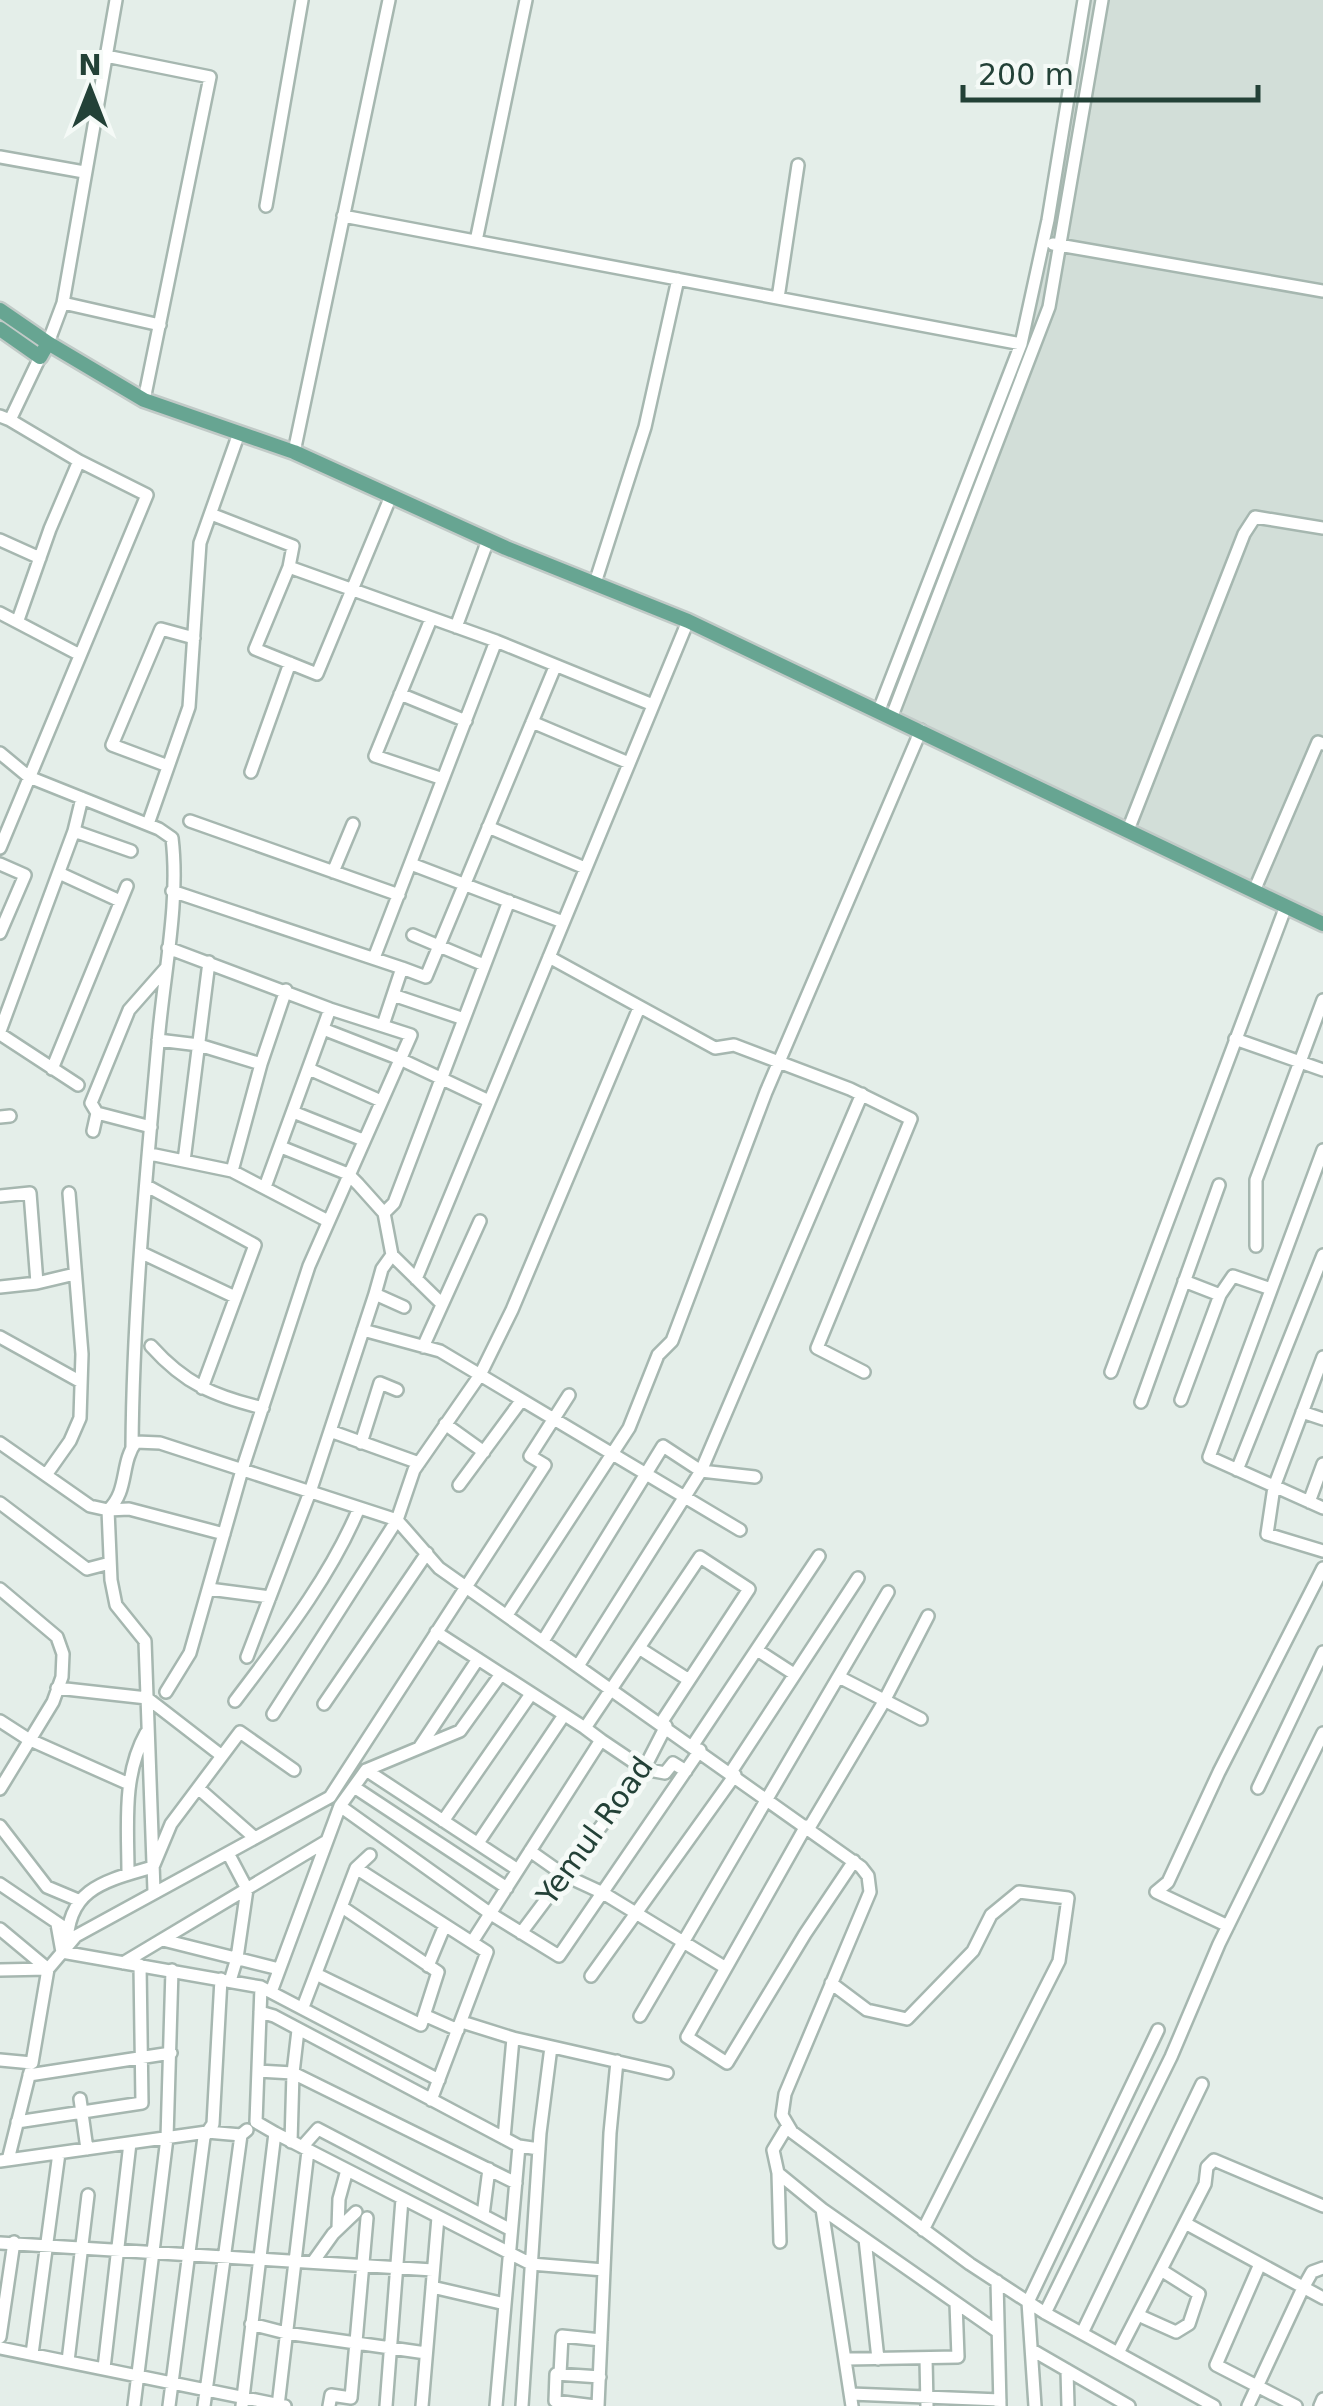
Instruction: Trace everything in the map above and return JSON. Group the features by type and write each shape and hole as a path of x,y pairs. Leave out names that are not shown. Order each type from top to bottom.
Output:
{"main road":[{"path":"0,310 144,400 294,452 488,540 688,620 1323,924"},
{"path":"0,328 40,357 48,343"}],"street":[{"path":"48,343 63,303 116,0"},
{"path":"266,206 302,0"},
{"path":"294,452 389,0"},
{"path":"476,241 526,0"},
{"path":"886,713 1021,344 1044,243 1084,0"},
{"path":"886,713 1049,307 1102,0"},
{"path":"106,56 210,77 144,400"},
{"path":"0,157 84,172"},
{"path":"778,298 798,165"},
{"path":"343,216 1021,344"},
{"path":"1044,243 1323,291"},
{"path":"595,584 644,427 678,279"},
{"path":"63,303 160,324"},
{"path":"1,843 147,495 5,418 40,357"},
{"path":"148,824 189,707 200,543 239,433"},
{"path":"18,620 79,460"},
{"path":"210,514 293,546 255,649 317,674 391,496"},
{"path":"1128,830 1254,517 1323,528"},
{"path":"0,540 40,558"},
{"path":"456,627 488,540"},
{"path":"288,567 496,642 654,705"},
{"path":"0,613 80,655"},
{"path":"431,620 375,756 443,779"},
{"path":"416,1279 688,620"},
{"path":"168,766 112,745 162,629 194,638"},
{"path":"374,958 496,642"},
{"path":"251,772 290,664"},
{"path":"172,891 426,977 555,667"},
{"path":"400,694 466,721"},
{"path":"532,722 629,764"},
{"path":"1254,891 1323,729"},
{"path":"507,1615 628,1428 658,1355 672,1341 779,1061 921,730"},
{"path":"0,753 30,777 148,824 172,838 168,948 132,1388 132,1447 119,1500 108,1510 116,1605 145,1641 154,1891"},
{"path":"78,1085 0,1032 74,830 82,798"},
{"path":"190,821 399,895"},
{"path":"334,872 353,824"},
{"path":"488,827 586,868"},
{"path":"74,830 131,851"},
{"path":"0,864 25,875 0,933"},
{"path":"411,864 563,922"},
{"path":"58,873 120,901"},
{"path":"52,1070 127,886"},
{"path":"384,1212 394,1203 508,902"},
{"path":"1110,1372 1286,906"},
{"path":"413,935 484,966"},
{"path":"166,1692 190,1653 242,1470 309,1266 411,1035 168,948"},
{"path":"548,957 715,1048 734,1044 862,1094 911,1119 816,1348 864,1372"},
{"path":"184,1161 208,962"},
{"path":"93,1131 97,1113 91,1103 129,1010 166,968"},
{"path":"383,1025 402,968"},
{"path":"232,1171 286,990"},
{"path":"393,995 464,1019"},
{"path":"1256,1246 1256,1180 1323,1000"},
{"path":"273,1714 397,1520 418,1463 480,1375 512,1310 640,1008"},
{"path":"265,1187 330,1009"},
{"path":"323,1028 400,1058 489,1102"},
{"path":"1235,1039 1323,1070"},
{"path":"158,1040 199,1044 261,1064"},
{"path":"308,1070 381,1101"},
{"path":"578,1666 702,1470 862,1094"},
{"path":"294,1112 363,1140"},
{"path":"97,1113 152,1127"},
{"path":"281,1147 348,1174 384,1212 392,1255 442,1304"},
{"path":"1323,1150 1208,1456 1323,1508"},
{"path":"150,1154 232,1171 328,1221"},
{"path":"1142,1402 1219,1184"},
{"path":"147,1186 255,1245 202,1388"},
{"path":"0,1196 30,1193 37,1284"},
{"path":"46,1476 70,1441 80,1418 69,1193"},
{"path":"423,1347 480,1221"},
{"path":"142,1253 236,1298"},
{"path":"247,1657 310,1492 382,1269 392,1255"},
{"path":"1237,1470 1323,1255"},
{"path":"0,1287 37,1284 75,1274"},
{"path":"1181,1400 1220,1294 1233,1276 1271,1289"},
{"path":"1184,1281 1220,1294"},
{"path":"375,1294 404,1307"},
{"path":"363,1330 440,1351 740,1530"},
{"path":"0,1337 81,1382"},
{"path":"151,1346 169,1366 202,1388 263,1408"},
{"path":"1323,1357 1274,1486 1267,1534 1323,1552"},
{"path":"362,1443 380,1383 397,1390"},
{"path":"501,1674 460,1731 366,1770 340,1806 260,2012 256,2122 241,2134 207,2132 4,2161 30,2069 48,1969 76,1936 330,1797 545,1464 530,1456 568,1395"},
{"path":"459,1485 521,1401"},
{"path":"1302,1412 1323,1420"},
{"path":"445,1424 484,1452"},
{"path":"330,1432 418,1463"},
{"path":"132,1447 136,1442 160,1443 397,1520 439,1568 854,1862 868,1876 870,1892 784,2094 782,2115 788,2126 801,2141 1028,2302 1214,2406"},
{"path":"0,1444 90,1506 108,1510 129,1508 224,1534"},
{"path":"542,1641 663,1446 702,1470 754,1478"},
{"path":"1309,1502 1323,1464"},
{"path":"0,1503 87,1569 110,1563"},
{"path":"235,1701 348,1535 359,1508"},
{"path":"324,1704 427,1552"},
{"path":"340,1806 491,1914 560,1956 686,1771 819,1556"},
{"name":"Yemul Road","path":"521,1933 644,1768 663,1724 749,1589 700,1557 640,1648"},
{"path":"1228,1926 1156,1892 1168,1882 1323,1568"},
{"path":"592,1976 733,1774 858,1578"},
{"path":"209,1588 270,1597"},
{"path":"0,1589 57,1637 63,1654 62,1677 53,1702 0,1789"},
{"path":"640,2016 888,1592"},
{"path":"1310,1594 1323,1599"},
{"path":"854,1862 804,1934 727,2063 687,2037 884,1700 928,1616"},
{"path":"436,1632 644,1768 666,1773 673,1763 686,1771"},
{"path":"585,1728 640,1648 689,1680"},
{"path":"758,1650 794,1674"},
{"path":"1258,1788 1323,1652"},
{"path":"419,1748 478,1659"},
{"path":"839,1678 921,1720"},
{"path":"58,1688 147,1698 222,1756"},
{"path":"444,1820 531,1694"},
{"path":"478,1843 564,1715"},
{"path":"0,1720 28,1739 129,1784"},
{"path":"128,1874 133,1755 148,1729"},
{"path":"153,1867 171,1824 240,1732 294,1770"},
{"path":"1044,2312 1171,2057 1228,1926 1323,1733"},
{"path":"472,1942 601,1740"},
{"path":"366,1770 518,1870"},
{"path":"354,1786 507,1888"},
{"path":"198,1788 255,1838"},
{"path":"0,1826 47,1886 78,1900"},
{"path":"123,1963 326,1842"},
{"path":"530,1851 564,1875 603,1893 726,1968"},
{"path":"169,2406 207,2132 214,2124 225,1980 237,1958 247,1890 228,1853"},
{"path":"303,2007 356,1868 370,1855"},
{"path":"64,1949 62,1926 78,1900 113,1878 153,1867"},
{"path":"356,1868 487,1952 431,2100"},
{"path":"0,1884 62,1926"},
{"path":"831,1983 866,2010 907,2019 973,1951 991,1915 1019,1892 1068,1898 1059,1961 923,2230"},
{"path":"316,1974 421,2024 438,1972 342,1907"},
{"path":"428,1966 445,1924"},
{"path":"0,1929 48,1969"},
{"path":"163,1940 279,1969"},
{"path":"64,1949 266,1990 439,2080"},
{"path":"17,2122 81,2105 142,2103 140,1965"},
{"path":"0,1980 0,1970 48,1969"},
{"path":"134,2406 167,2138 172,1970"},
{"path":"260,2012 520,2146 539,2149"},
{"path":"424,2015 667,2073"},
{"path":"0,2348 281,2406 301,2146 293,2072 298,2030"},
{"path":"1035,2406 1028,2302 1158,2030"},
{"path":"504,2138 513,2038"},
{"path":"522,2406 539,2149 551,2047"},
{"path":"0,2060 30,2069 141,2060 171,2053"},
{"path":"600,2377 556,2374 554,2401 597,2406 600,2377 610,2133 617,2062"},
{"path":"258,2071 293,2072 516,2183"},
{"path":"1082,2333 1202,2084"},
{"path":"81,2105 87,2149"},
{"path":"256,2122 531,2264 604,2270"},
{"path":"780,2242 778,2173 773,2150 788,2126"},
{"path":"301,2146 318,2129 511,2230"},
{"path":"204,2406 241,2134"},
{"path":"242,2401 276,2134"},
{"path":"104,2368 130,2143"},
{"path":"496,2406 520,2146"},
{"path":"32,2354 59,2153"},
{"path":"1118,2353 1205,2184 1207,2167 1214,2160 1323,2206"},
{"path":"483,2216 489,2169"},
{"path":"338,2228 339,2200 347,2170"},
{"path":"778,2173 822,2209 998,2332"},
{"path":"68,2361 88,2195"},
{"path":"386,2406 402,2199"},
{"path":"822,2209 852,2400 1000,2403 997,2281"},
{"path":"313,2262 338,2228 361,2215 363,2266 351,2398 331,2395 329,2406"},
{"path":"422,2406 438,2218"},
{"path":"1185,2222 1323,2298"},
{"path":"865,2239 878,2358"},
{"path":"0,2336 7,2243 434,2270"},
{"path":"1260,2264 1216,2365 1296,2406"},
{"path":"1248,2406 1303,2288 1312,2272 1323,2268"},
{"path":"1138,2315 1176,2332 1188,2324 1200,2294 1161,2270"},
{"path":"432,2286 504,2304"},
{"path":"847,2359 958,2357 956,2303"},
{"path":"252,2324 286,2333 426,2353"},
{"path":"560,2374 562,2336 601,2340"},
{"path":"1032,2350 1114,2402 1129,2406"},
{"path":"926,2358 927,2401"},
{"path":"1067,2370 1068,2406"}],"shaded area":[{"path":"1089,0 1323,0 1323,924 886,713 1023,332"}]}
